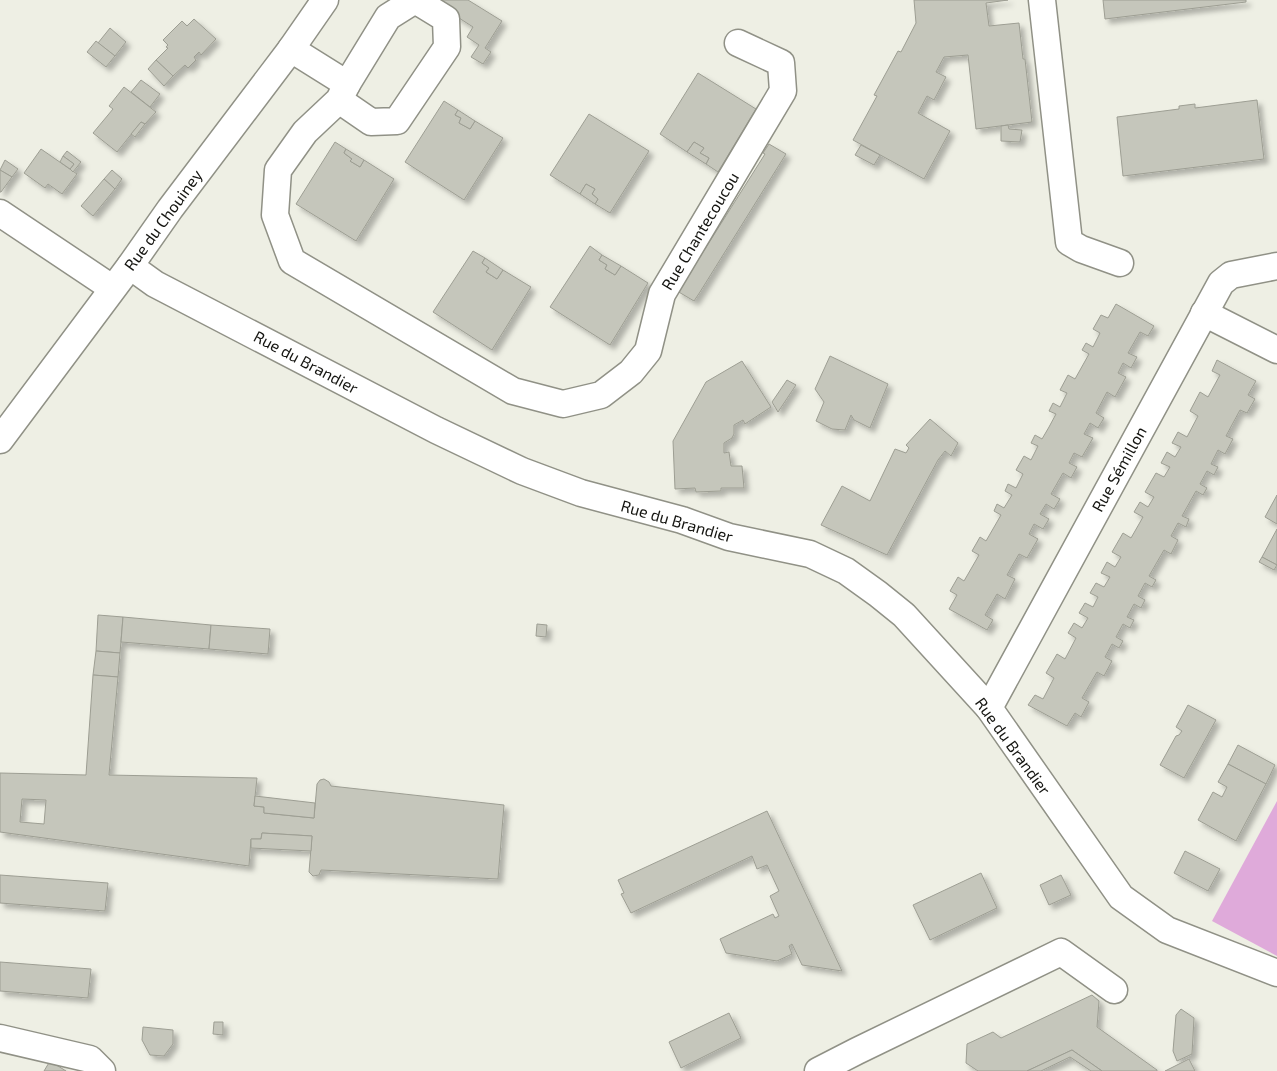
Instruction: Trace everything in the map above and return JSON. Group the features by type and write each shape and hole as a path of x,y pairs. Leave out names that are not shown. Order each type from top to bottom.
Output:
{"street":[{"name":"Rue du Chouiney","path":"0,440 130,266 170,209 291,49 325,0"},
{"path":"1042,0 1069,242 1080,249 1120,263"},
{"name":"Rue Chantecoucou","path":"291,49 343,92 305,132 278,170 275,215 292,261 513,391 563,404 601,395 631,372 648,351 662,294 783,91 781,63 738,43"},
{"path":"0,213 112,288"},
{"name":"Rue du Brandier","path":"130,266 155,284 436,430 522,471 581,493 682,520 729,537 810,554 846,571 904,615 988,708 1121,897 1167,930 1277,973"},
{"name":"Rue Sémillon","path":"988,708 1221,283 1231,275 1277,266"},
{"path":"1204,313 1277,350"},
{"path":"818,1071 1061,952 1114,990"},
{"path":"0,1038 90,1060 102,1071"}],"shaded area":[{"path":"1277,801 1277,956 1212,921"}],"building":[{"path":"431,0 468,0 502,21 485,48 491,52 483,64 471,57 479,45 467,37 473,27"},
{"path":"914,0 1008,0 986,3 989,26 1019,23 1032,122 976,129 968,55 944,57 936,72 946,77 934,100 927,96 918,113 950,131 924,179 853,140 877,96 874,95 898,51 901,52 916,23"},
{"path":"1103,0 1246,0 1246,2 1105,19"},
{"path":"194,19 216,39 201,55 199,52 194,57 196,60 188,68 185,65 173,76 156,60 168,48 166,47 168,45 163,40 182,21 187,26"},
{"path":"110,28 126,42 115,56 98,43"},
{"path":"96,41 115,56 106,67 87,52"},
{"path":"156,60 173,76 164,86 148,69"},
{"path":"698,73 756,109 718,172 706,164 709,158 700,153 704,148 694,142 687,152 660,134"},
{"path":"141,80 160,94 150,107 131,92"},
{"path":"124,87 156,112 145,124 141,122 117,152 93,133 113,109 109,106"},
{"path":"1257,100 1264,159 1123,176 1117,117 1179,109 1179,106 1195,104 1195,108"},
{"path":"444,101 458,110 455,115 461,118 459,123 470,129 475,121 503,138 464,200 405,162"},
{"path":"458,110 475,121 470,129 459,123 461,118 455,115"},
{"path":"589,114 649,151 610,213 595,204 598,199 592,194 595,189 586,184 580,194 550,175"},
{"path":"141,122 145,124 135,137 131,134"},
{"path":"1008,125 1009,129 1022,130 1020,142 1001,141 1001,126"},
{"path":"335,142 346,149 344,153 352,159 350,161 360,167 364,160 394,179 356,241 296,204"},
{"path":"694,142 704,148 700,153 709,158 706,164 687,152"},
{"path":"769,144 786,154 694,301 677,291 765,154 763,153"},
{"path":"861,145 880,155 874,165 855,155"},
{"path":"41,149 77,174 62,194 48,184 45,188 24,173"},
{"path":"346,149 364,160 360,167 350,161 352,159 344,153"},
{"path":"67,151 81,162 73,172 70,169 74,164 63,156"},
{"path":"63,156 74,164 70,169 60,162"},
{"path":"5,160 18,169 12,177 0,170"},
{"path":"0,170 12,177 1,192 0,192"},
{"path":"112,170 122,179 115,189 104,179"},
{"path":"104,179 115,189 93,216 81,206"},
{"path":"586,184 595,189 592,194 598,199 595,204 580,194"},
{"path":"590,246 602,255 599,260 607,265 605,269 615,275 621,266 648,283 610,345 550,307"},
{"path":"473,251 485,258 482,263 489,268 486,272 497,279 503,270 531,287 492,350 433,312"},
{"path":"602,255 621,266 615,275 605,269 607,265 599,260"},
{"path":"485,258 503,270 497,279 486,272 489,268 482,263"},
{"path":"1116,304 1154,326 1148,336 1140,332 1128,353 1137,357 1131,368 1123,363 1118,373 1126,377 1115,397 1107,392 1096,413 1104,418 1098,428 1090,423 1084,434 1093,438 1082,457 1074,453 1069,463 1077,467 1071,478 1063,473 1051,494 1060,499 1054,509 1046,504 1040,514 1049,519 1043,529 1034,524 1029,534 1038,539 1027,558 1019,554 1007,575 1015,579 1005,599 997,594 985,615 993,620 987,630 949,609 957,595 950,591 958,577 964,581 979,555 972,551 980,537 986,541 1001,515 994,511 997,504 1004,508 1012,495 1005,491 1008,484 1016,488 1023,474 1016,470 1024,456 1031,460 1038,446 1031,443 1035,435 1042,439 1056,414 1049,411 1053,403 1060,407 1067,393 1060,390 1068,375 1075,379 1089,354 1082,350 1086,343 1093,347 1100,333 1093,329 1101,315 1108,318"},
{"path":"830,356 888,384 870,428 854,420 851,415 845,430 832,429 816,421 824,402 815,389"},
{"path":"1217,360 1256,381 1248,395 1255,399 1247,413 1240,410 1226,436 1233,439 1225,454 1218,450 1211,464 1218,467 1214,475 1207,471 1200,484 1207,488 1203,495 1196,491 1182,516 1189,519 1186,527 1178,523 1171,536 1178,540 1171,554 1164,550 1149,576 1156,580 1152,587 1145,583 1138,596 1145,600 1141,608 1134,604 1127,617 1134,620 1130,628 1123,624 1116,637 1123,641 1119,648 1112,644 1105,657 1112,661 1104,676 1097,672 1082,698 1089,702 1081,717 1075,713 1067,726 1028,705 1035,695 1043,699 1054,678 1046,673 1057,654 1065,659 1076,638 1068,633 1074,623 1082,628 1088,618 1079,613 1085,603 1093,607 1098,597 1090,593 1096,583 1104,587 1110,577 1101,573 1107,562 1115,567 1121,557 1112,552 1123,533 1131,538 1143,517 1134,512 1140,502 1148,507 1154,497 1145,492 1156,473 1164,477 1170,467 1161,463 1167,452 1175,457 1181,447 1172,443 1178,432 1187,437 1198,416 1190,411 1200,392 1208,397 1220,375 1212,371"},
{"path":"742,361 771,407 745,424 743,420 734,425 732,438 724,443 724,453 729,452 731,466 742,466 744,488 721,488 721,491 696,492 695,488 675,489 673,441 706,382"},
{"path":"787,380 796,385 778,412 772,402"},
{"path":"930,419 958,443 951,456 945,451 938,460 887,555 821,525 842,486 870,501 895,449 906,453 909,448 906,445"},
{"path":"1277,495 1277,524 1265,517"},
{"path":"1277,529 1277,565 1262,557"},
{"path":"1262,557 1277,565 1274,570 1259,562"},
{"path":"98,615 123,617 120,653 96,651"},
{"path":"123,617 211,625 209,649 121,642"},
{"path":"537,624 547,625 546,637 536,636"},
{"path":"211,625 270,629 268,654 209,649"},
{"path":"96,651 120,653 118,677 93,675"},
{"path":"93,675 118,677 109,775 257,778 254,806 264,807 264,813 314,818 317,784 320,780 324,779 331,786 504,805 498,879 321,870 319,875 313,876 309,872 312,836 262,833 261,839 251,839 249,866 0,832 0,773 86,775","holes":["22,799 46,800 44,824 20,822"]},
{"path":"1188,705 1216,720 1184,778 1160,765 1176,736 1182,731 1176,727"},
{"path":"1238,745 1275,765 1266,784 1228,764"},
{"path":"1228,764 1266,784 1236,841 1198,820 1213,792 1222,797 1227,787 1218,782"},
{"path":"255,796 315,803 314,818 264,813 264,807 254,806"},
{"path":"767,811 842,971 802,965 792,944 789,946 792,954 777,961 726,953 720,939 773,914 775,918 779,916 770,896 779,891 767,865 757,869 752,856 631,913 621,894 624,893 618,880"},
{"path":"262,833 312,836 311,851 251,848 251,839 261,839"},
{"path":"1185,851 1220,869 1208,891 1174,873"},
{"path":"981,873 997,908 930,940 913,905"},
{"path":"0,875 108,883 105,911 0,903"},
{"path":"1061,875 1071,895 1049,905 1040,885"},
{"path":"0,962 91,969 88,998 0,991"},
{"path":"1092,995 1099,1001 1097,1027 1157,1071 1102,1071 1072,1050 1027,1071 978,1071 966,1063 967,1044 993,1032 1001,1038"},
{"path":"1181,1009 1194,1018 1192,1054 1177,1061 1173,1051 1176,1015"},
{"path":"729,1013 741,1038 681,1068 669,1042"},
{"path":"214,1022 223,1022 223,1035 213,1034"},
{"path":"143,1027 173,1030 173,1044 164,1056 150,1055 142,1040"},
{"path":"1072,1050 1102,1071 1091,1071 1070,1057 1041,1071 1027,1071"},
{"path":"1189,1059 1195,1071 1165,1071"},
{"path":"50,1061 66,1071 44,1071"}]}
